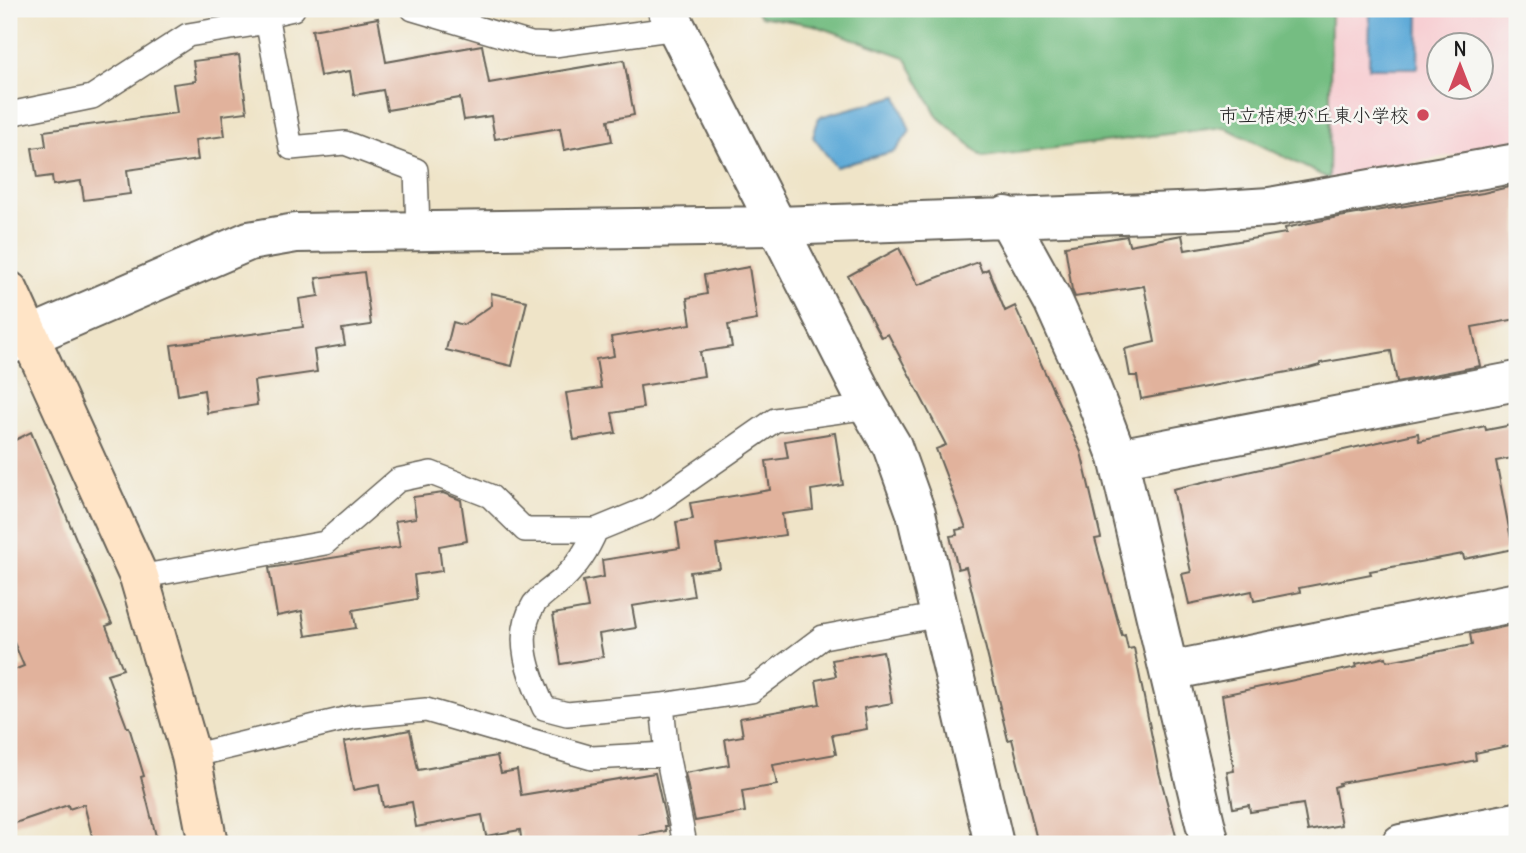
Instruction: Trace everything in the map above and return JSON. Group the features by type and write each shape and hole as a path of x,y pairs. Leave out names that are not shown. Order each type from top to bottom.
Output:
{"street":[{"path":"672,19 869,407 892,446 916,513 994,844"},
{"path":"20,340 248,242 296,233 778,226 1270,207 1517,163"},
{"path":"1006,216 1053,301 1088,379 1118,458 1210,844"},
{"path":"9,291 20,340 139,577 191,756 208,844"},
{"path":"1118,458 1517,381"},
{"path":"1169,671 1517,602"},
{"path":"1401,844 1517,822"}],"lane":[{"path":"9,114 92,96 188,35 293,9"},
{"path":"413,9 531,44 554,46 672,19"},
{"path":"266,15 291,148 345,143 416,170 418,230"},
{"path":"139,577 325,543 398,480 431,473 490,496 525,530 596,530 646,509 775,421 869,407"},
{"path":"596,530 587,552 565,577 534,604 525,629 525,661 544,708 567,714 662,705 751,691 822,637 940,615"},
{"path":"662,705 667,754 685,844"},
{"path":"191,756 353,717 426,710 592,758 667,754"}],"shaded area":[{"name":"市立桔梗が丘東小学校","path":"1331,9 1517,9 1517,143 1329,179"}],"green space":[{"path":"755,9 1331,9 1329,179 1224,127 983,157 938,117 905,57 814,25 760,16"}],"water":[{"path":"1370,9 1419,9 1418,68 1369,68"},
{"path":"897,96 910,131 895,151 836,167 813,137 819,117"}],"building":[{"path":"378,18 386,62 482,45 489,83 624,60 634,115 608,120 612,141 564,150 560,128 495,139 491,116 464,120 460,98 387,110 383,90 354,95 350,71 320,76 312,30"},
{"path":"239,55 247,112 222,115 225,136 195,140 198,160 127,170 130,194 84,200 81,181 53,185 52,176 37,178 32,148 46,146 44,131 177,113 173,84 196,81 193,61"},
{"path":"1517,185 1517,319 1472,327 1480,366 1397,382 1391,351 1141,399 1137,376 1130,376 1125,349 1155,342 1144,286 1075,297 1072,290 1065,246 1127,236 1129,245 1182,235 1185,250 1286,233 1285,228 1333,218"},
{"path":"899,248 918,285 978,262 982,272 988,269 1005,311 1015,306 1081,452 1101,538 1095,539 1122,636 1125,635 1128,649 1134,648 1159,772 1176,836 1148,844 1038,844 1012,739 1008,740 966,567 958,569 950,536 957,535 956,530 966,528 936,449 946,445 888,334 881,337 848,276"},
{"path":"749,267 757,320 728,325 732,347 700,352 704,376 640,386 643,408 612,413 616,433 574,440 566,393 601,388 596,359 614,356 611,337 691,324 687,298 707,294 704,275"},
{"path":"364,272 371,325 342,329 345,345 314,350 317,372 254,381 257,405 207,413 204,390 178,395 171,345 303,327 299,299 319,296 316,278"},
{"path":"491,293 527,301 512,366 446,350 453,322 463,325 492,305"},
{"path":"1517,424 1517,457 1496,461 1513,549 1464,559 1463,554 1370,571 1371,574 1299,588 1300,592 1254,601 1252,591 1189,604 1182,574 1191,572 1173,489 1418,433 1419,441 1485,426 1486,430"},
{"path":"31,432 112,624 106,626 123,669 107,674 129,727 144,776 141,777 158,844 94,844 84,804 69,809 68,805 9,825 9,672 24,666 9,631 9,443"},
{"path":"835,433 843,485 811,490 813,510 782,514 785,535 716,545 720,568 690,572 694,596 632,606 636,628 599,634 603,657 561,664 553,614 588,608 583,581 604,577 602,560 680,548 676,522 693,519 690,503 770,490 766,461 788,458 785,441"},
{"path":"443,493 461,500 467,541 439,546 442,571 414,575 417,599 353,610 356,628 306,636 302,611 277,616 269,568 400,547 395,521 416,518 413,497"},
{"path":"1517,624 1517,744 1475,753 1476,760 1339,783 1340,785 1334,787 1341,825 1308,831 1303,804 1250,812 1249,805 1233,808 1227,772 1234,771 1222,695 1357,667 1356,664 1386,657 1387,661 1472,645 1470,634"},
{"path":"883,651 892,703 864,708 867,729 832,735 836,754 773,765 777,785 742,791 745,812 695,821 685,773 729,765 725,739 743,736 740,718 820,704 816,680 836,676 832,660"},
{"path":"410,730 418,770 497,756 501,773 517,770 521,795 655,773 666,831 640,836 642,844 522,844 520,830 486,836 482,815 416,827 412,802 383,807 379,785 353,790 344,742"}],"place":[{"name":"市立桔梗が丘東小学校","path":"1423,115"}]}
